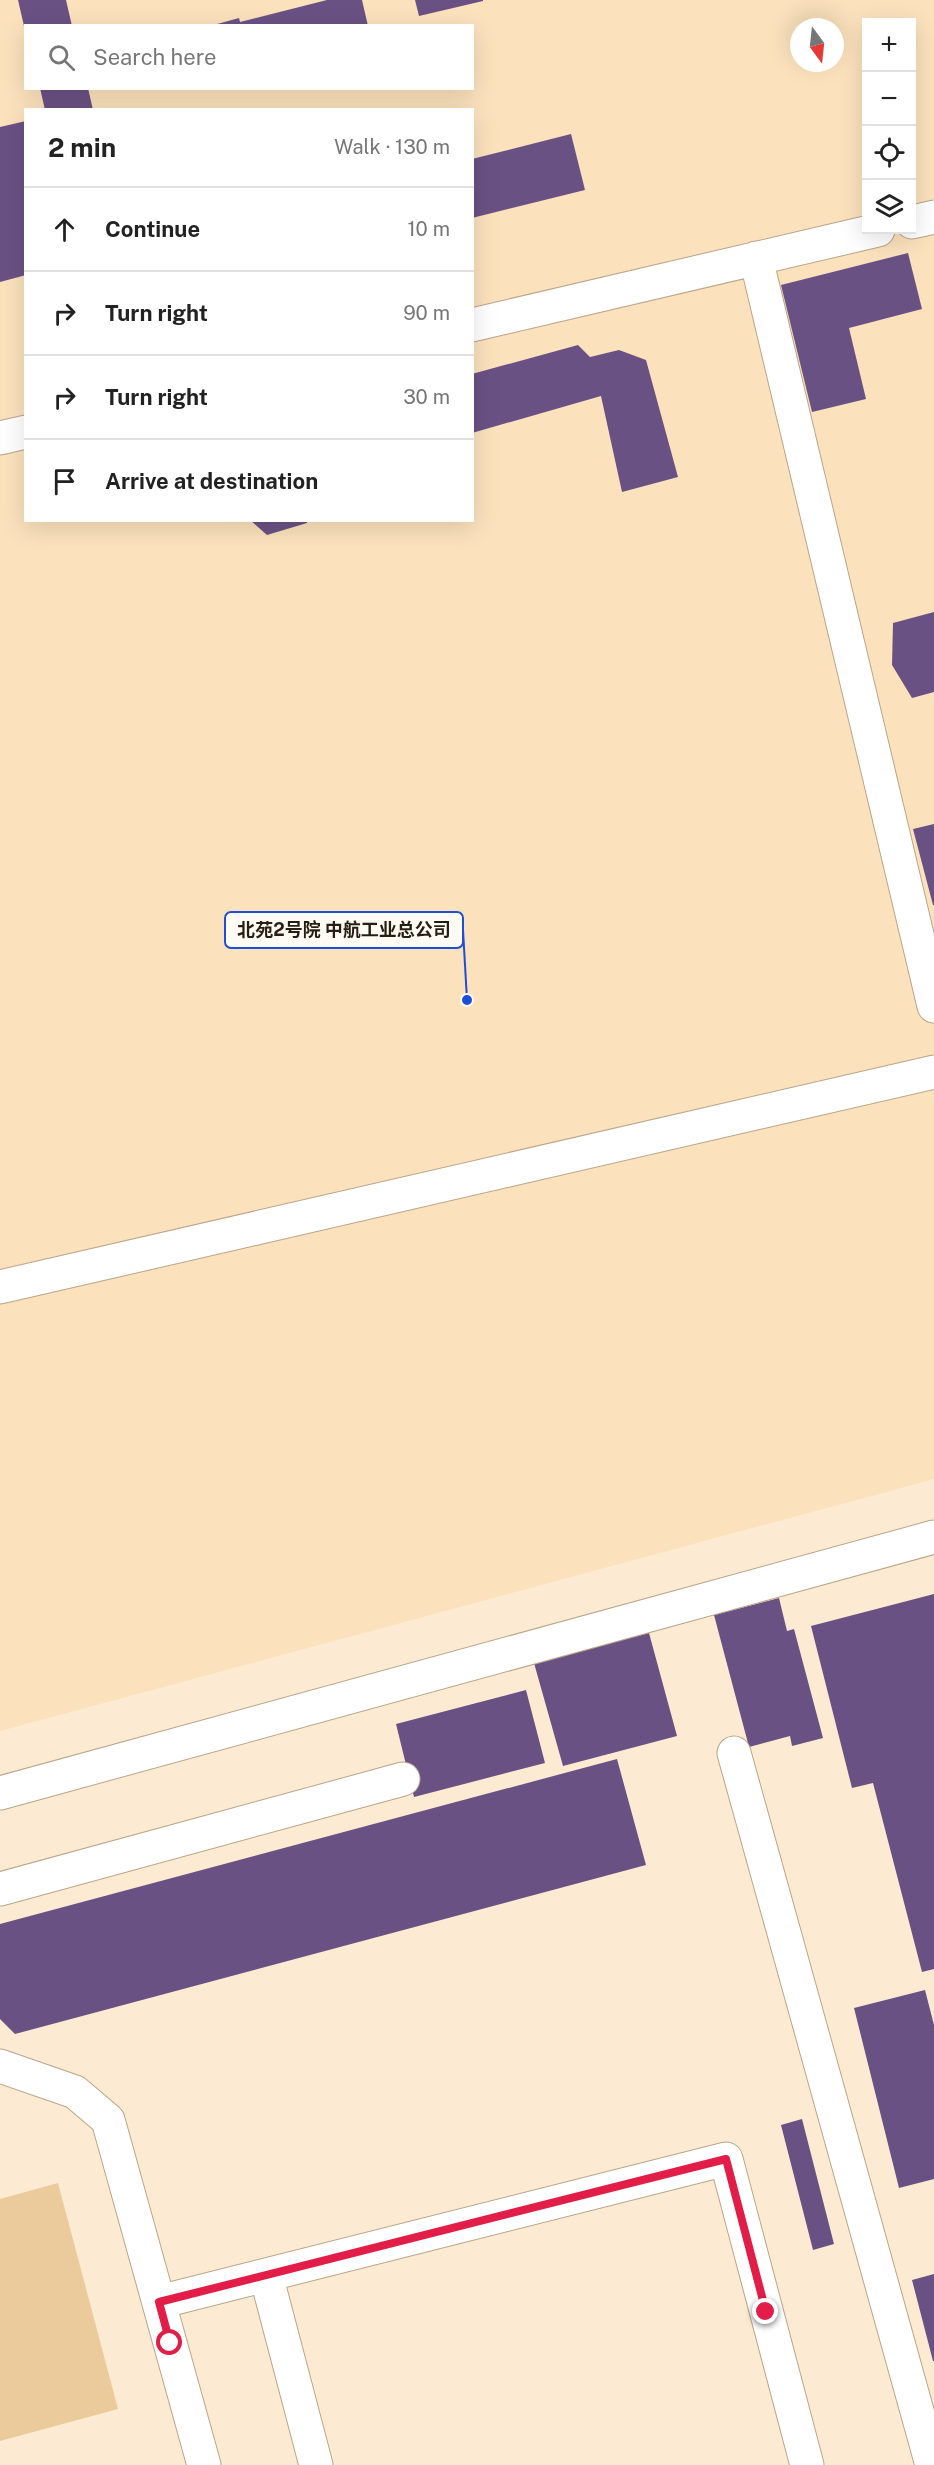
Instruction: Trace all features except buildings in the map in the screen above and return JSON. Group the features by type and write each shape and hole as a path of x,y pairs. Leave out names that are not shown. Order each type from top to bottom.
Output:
{"street":[{"path":"916,221 934,216"},
{"path":"474,326 862,234"},
{"path":"756,258 934,1006"},
{"path":"0,438 24,432"},
{"path":"0,1287 934,1072"},
{"path":"0,1793 934,1538"},
{"path":"734,1753 932,2465"},
{"path":"0,1889 403,1779"},
{"path":"0,2066 75,2092 108,2120 204,2465"},
{"path":"159,2302 726,2159 807,2465"},
{"path":"266,2275 316,2465"}],"shaded area":[{"path":"0,0 934,0 934,1479 0,1731"},
{"path":"58,2183 118,2409 0,2441 0,2199"}],"place":[{"name":"北苑2号院 中航工业总公司","path":"467,1000"}],"route":[{"path":"170,2343 159,2302 726,2159 766,2312"}]}
